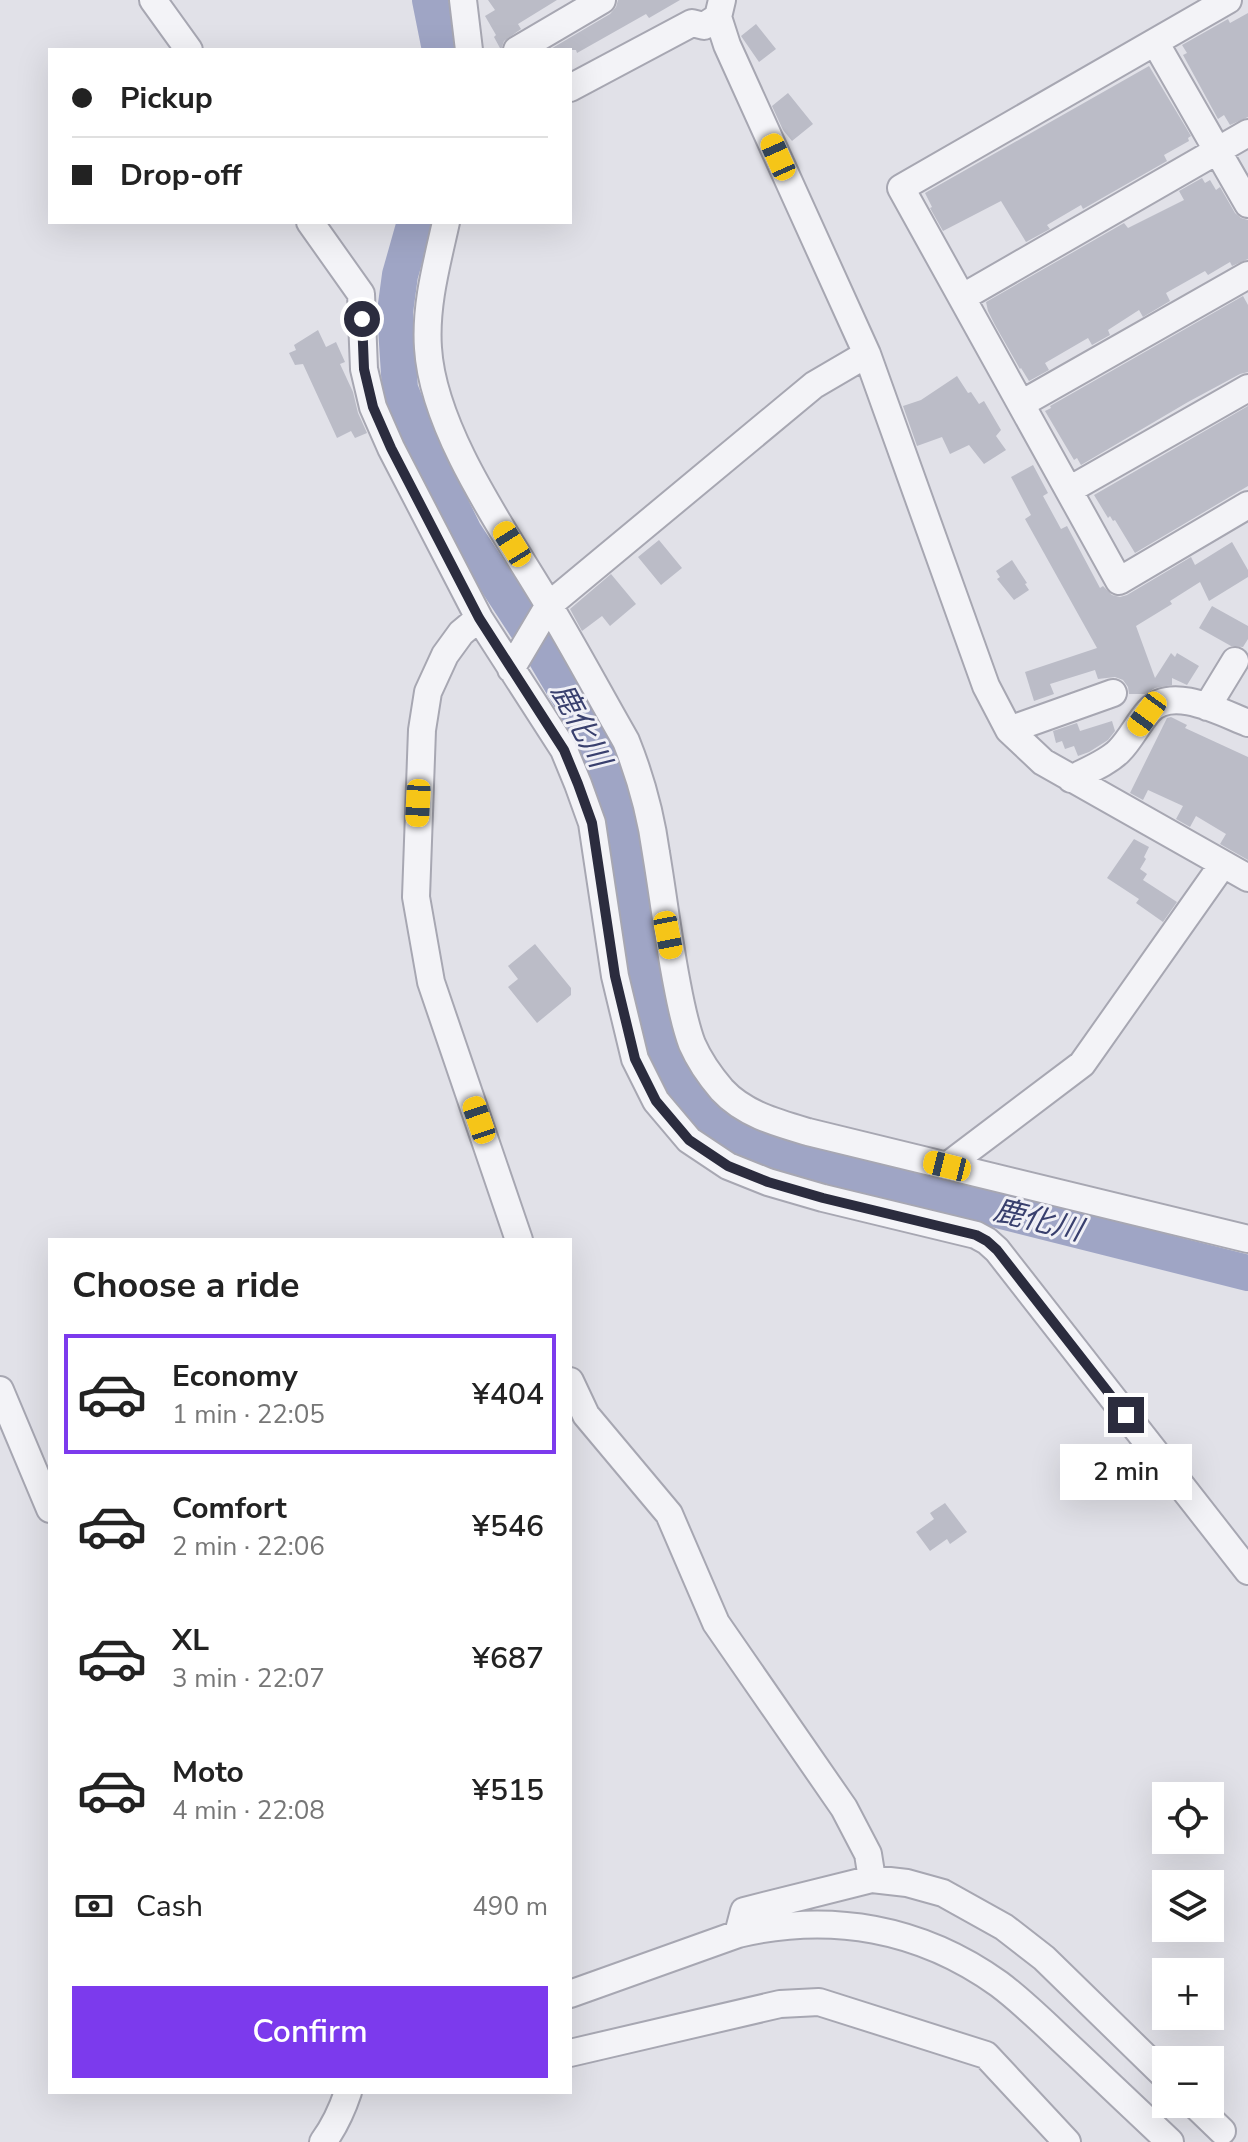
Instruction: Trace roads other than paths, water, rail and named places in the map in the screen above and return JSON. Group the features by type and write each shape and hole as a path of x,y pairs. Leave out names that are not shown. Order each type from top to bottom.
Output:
{"street":[{"path":"153,0 188,48"},
{"path":"463,0 469,48"},
{"path":"520,48 602,0"},
{"path":"1228,0 901,188 1119,581 1248,505"},
{"path":"572,87 692,23 704,26 720,8"},
{"path":"720,8 727,45 867,354 986,686 1009,730 1043,762 1248,878"},
{"path":"1155,42 1248,204"},
{"path":"963,297 1248,133"},
{"path":"311,224 361,294 364,369 373,407 391,448 479,618 513,665 564,750 592,823 615,976 635,1059 656,1101 689,1140 728,1166 823,1198 976,1235 987,1241 1248,1571"},
{"path":"446,224 427,320 434,383 459,450 634,760 656,848 682,1007 692,1044 723,1091 752,1112 770,1120 1248,1239"},
{"path":"1021,404 1248,275"},
{"path":"513,665 549,605 814,385 867,354"},
{"path":"1069,490 1248,388"},
{"path":"479,618 461,633 445,655 428,692 422,730 416,897 431,982 518,1238"},
{"path":"1207,707 1235,661"},
{"path":"1009,730 1113,693"},
{"path":"1071,779 1116,754 1147,714 1161,702 1186,701 1248,723"},
{"path":"947,1166 1082,1064 1223,864"},
{"path":"572,1385 586,1415 669,1514 716,1623 844,1808 868,1854 872,1879"},
{"path":"0,1390 48,1504"},
{"path":"738,1934 744,1911 872,1879 907,1883 943,1893 1004,1927 1044,1958 1152,2063"},
{"path":"572,1993 738,1934 764,1928 794,1925 877,1929 913,1938 943,1951 998,1984 1026,2005 1170,2142"},
{"path":"572,2053 780,2004 819,2002 986,2055 1067,2142"},
{"path":"323,2142 331,2132 347,2094"},
{"path":"1209,2118 1222,2131"}],"waterway":[{"name":"鹿化川","path":"430,0 440,48"},
{"name":"鹿化川","path":"414,224 400,275 395,312 400,389 427,457 464,532 547,659 595,740 611,783 629,870 646,989 656,1030 669,1066 692,1101 720,1127 763,1151 1248,1273"}]}
